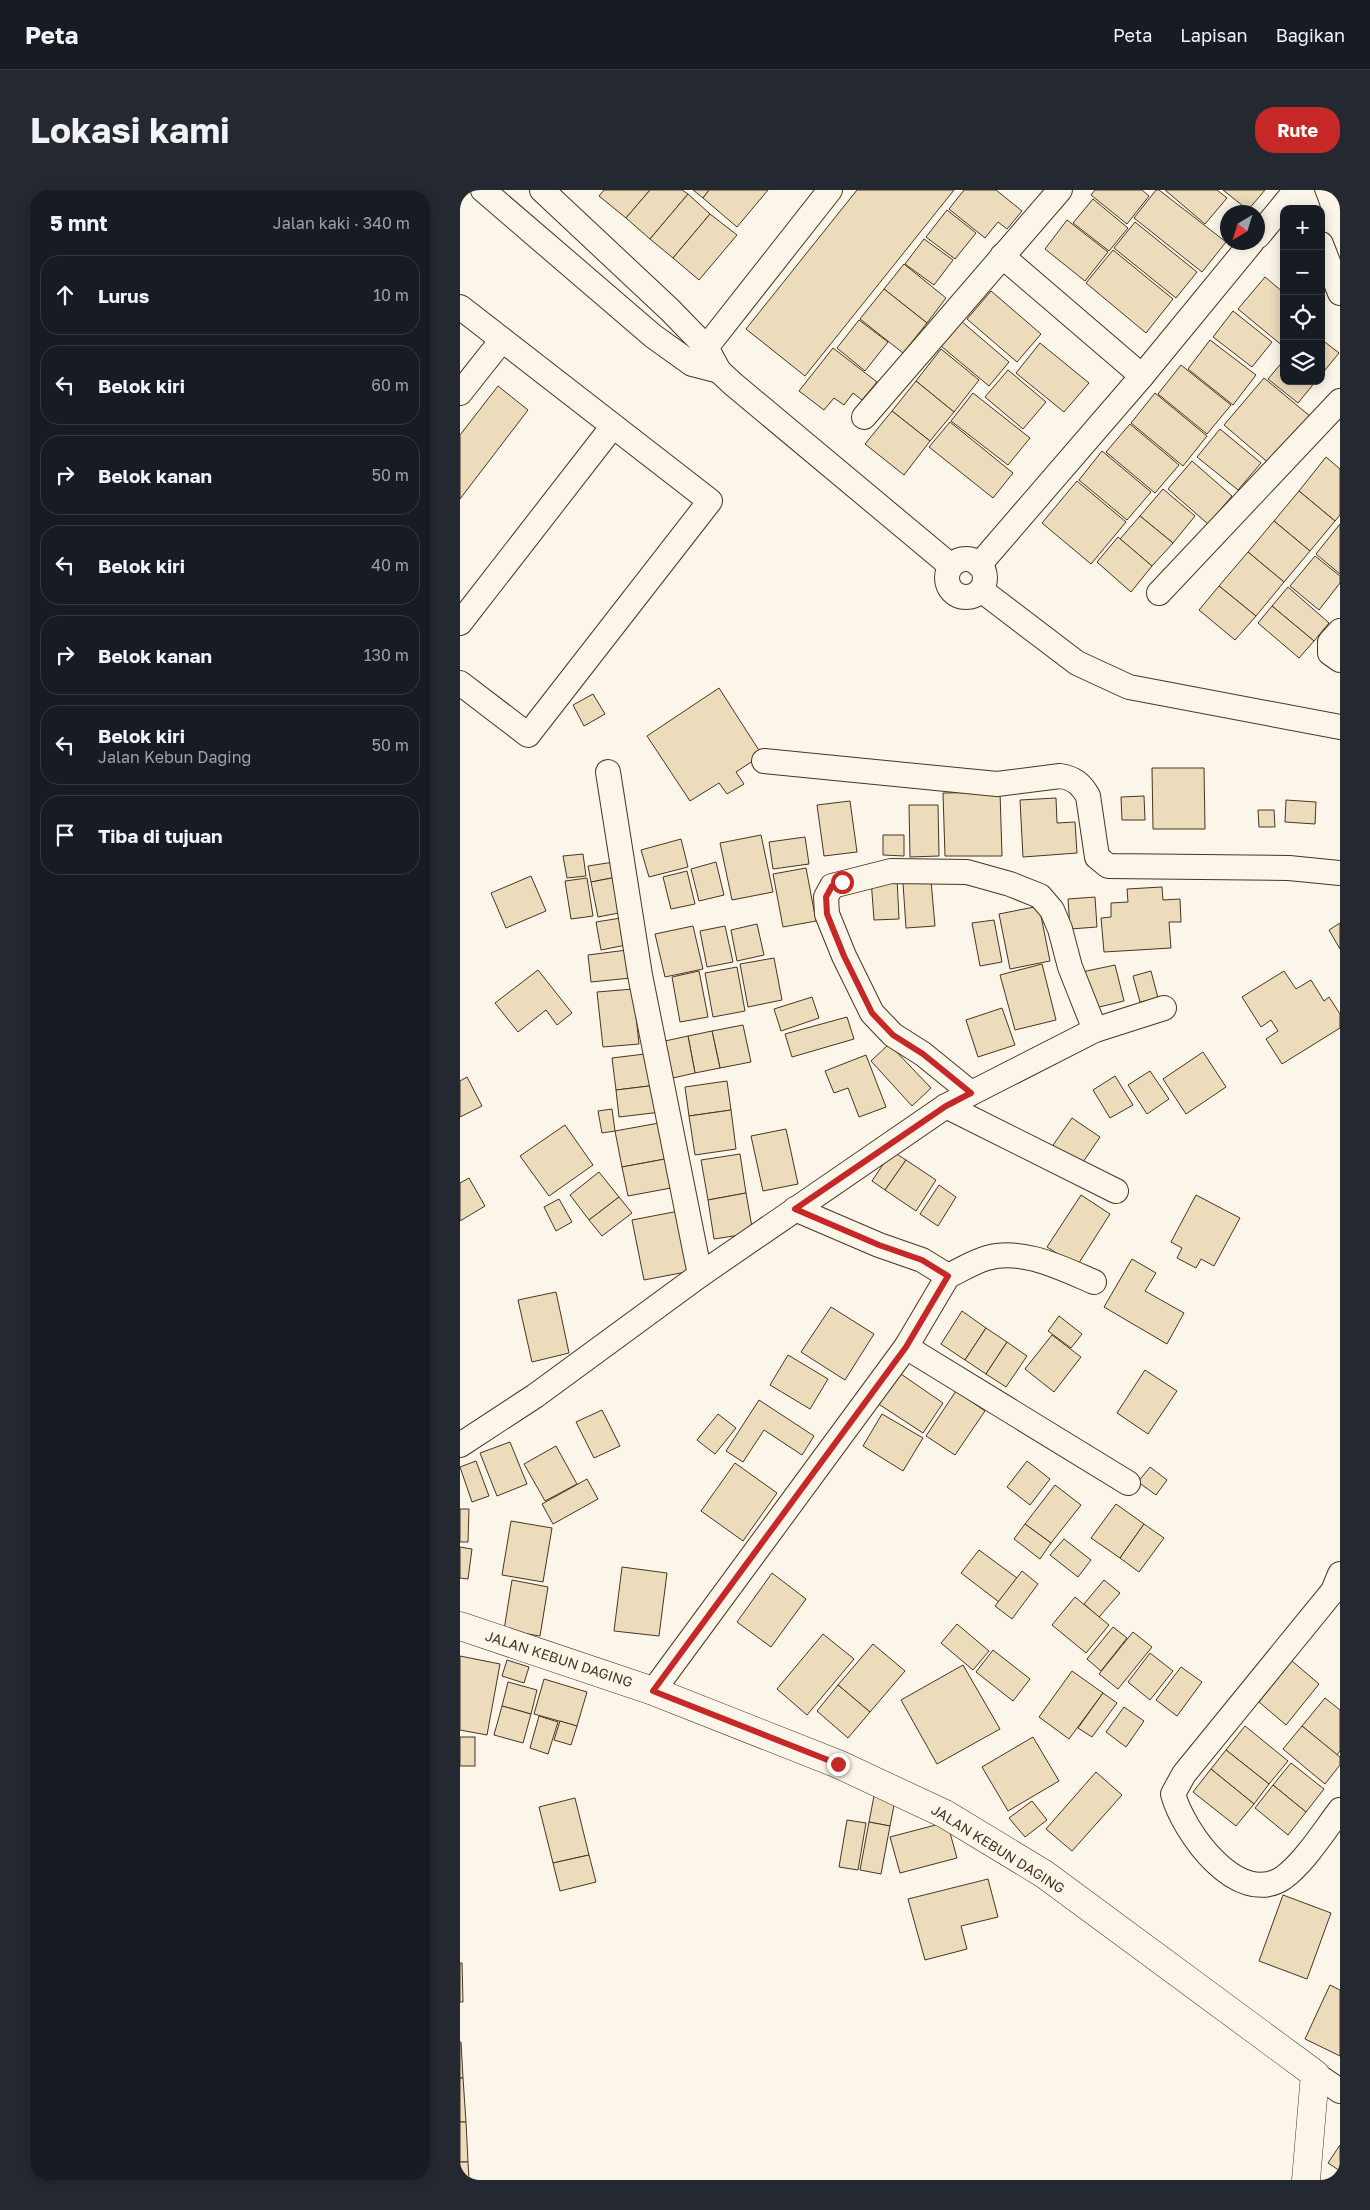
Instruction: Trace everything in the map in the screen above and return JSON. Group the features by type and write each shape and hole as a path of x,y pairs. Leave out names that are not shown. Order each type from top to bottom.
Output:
{"street":[{"path":"483,190 653,336 699,356 719,371 951,566"},
{"path":"542,190 670,310 699,356"},
{"path":"864,417 1060,190"},
{"path":"1265,228 1296,190"},
{"path":"1301,190 1307,205"},
{"path":"699,356 826,191"},
{"path":"980,565 1142,376 1245,250"},
{"path":"1323,250 1340,293"},
{"path":"1002,256 1142,376"},
{"path":"460,307 710,501 528,735 460,683"},
{"path":"460,393 502,340"},
{"path":"1159,593 1340,401"},
{"path":"460,623 613,426"},
{"path":"962,559 974,561 980,565 984,577 981,590 970,596 957,594 948,585 948,572 951,566 962,559"},
{"path":"981,590 1077,664 1129,687 1340,727"},
{"path":"1340,631 1330,642 1330,653 1340,660"},
{"path":"764,761 997,784 1060,776 1069,777 1083,788 1088,796 1097,857 1108,866 1289,868 1340,873"},
{"path":"608,772 640,975 700,1275"},
{"path":"971,1093 923,1054 893,1035 872,1013 844,956 827,914 826,897 832,886 891,871 967,872 1010,884 1040,896 1052,910 1060,929 1070,967 1095,1030"},
{"path":"460,1445 535,1396 700,1275 946,1106 1095,1030 1164,1008"},
{"path":"946,1106 1116,1191"},
{"path":"795,1209 861,1238 922,1260 948,1276"},
{"path":"653,1691 906,1347 948,1276 987,1258 1007,1255 1049,1264 1094,1282"},
{"path":"906,1347 1128,1483"},
{"path":"1338,1584 1184,1774 1173,1794 1177,1810 1184,1823 1207,1854 1241,1881 1262,1885 1282,1879 1294,1869 1340,1810"},
{"name":"JALAN KEBUN DAGING","path":"460,1626 653,1691 838,1764 945,1814 1044,1874 1315,2074"},
{"path":"1306,2180 1315,2074 1340,2091"}],"building":[{"path":"604,190 650,190 626,218 599,196"},
{"path":"650,190 682,190 688,194 650,239 626,218"},
{"path":"693,190 709,190 703,198"},
{"path":"709,190 768,190 737,227 703,198"},
{"path":"857,190 954,190 805,376 746,329"},
{"path":"964,190 996,190 1022,211 1007,229 998,222 985,238 949,209"},
{"path":"1095,190 1142,190 1149,196 1127,224 1091,195"},
{"path":"1156,190 1159,190 1220,237 1220,250 1202,272 1134,218"},
{"path":"1165,190 1217,190 1227,198 1205,224"},
{"path":"1223,190 1265,190 1252,205 1242,205"},
{"path":"688,194 710,214 673,258 650,239"},
{"path":"1093,199 1128,228 1109,251 1073,223"},
{"path":"947,210 976,233 955,259 926,237"},
{"path":"710,214 737,235 699,280 673,258"},
{"path":"1067,220 1108,252 1085,281 1045,249"},
{"path":"1135,222 1197,272 1176,298 1114,248"},
{"path":"924,239 953,260 934,285 905,264"},
{"path":"1113,250 1173,299 1146,333 1086,283"},
{"path":"904,264 946,298 927,323 884,289"},
{"path":"1265,277 1280,290 1280,344 1238,309"},
{"path":"884,289 927,323 903,353 860,319"},
{"path":"991,291 1041,334 1017,362 967,319"},
{"path":"1233,311 1272,342 1252,367 1213,337"},
{"path":"859,320 888,342 865,371 837,348"},
{"path":"961,321 1009,362 989,386 941,346"},
{"path":"1210,340 1256,375 1233,405 1188,369"},
{"path":"1325,342 1339,353 1325,370"},
{"path":"1040,343 1089,383 1064,412 1016,373"},
{"path":"833,348 877,382 862,400 853,393 844,405 834,398 824,410 799,391"},
{"path":"941,349 979,380 954,412 916,381"},
{"path":"1181,365 1231,405 1207,434 1158,394"},
{"path":"1280,365 1280,385 1313,385 1298,403 1268,379"},
{"path":"1008,370 1046,402 1023,429 985,397"},
{"path":"1264,378 1311,417 1271,465 1224,425"},
{"path":"916,381 954,412 930,441 892,411"},
{"path":"498,386 528,410 460,499 460,435"},
{"path":"973,393 1030,438 1008,465 951,421"},
{"path":"1155,393 1207,436 1183,466 1131,423"},
{"path":"892,411 930,441 904,475 865,444"},
{"path":"950,422 1013,473 993,498 929,447"},
{"path":"1130,424 1179,465 1155,493 1106,452"},
{"path":"1220,429 1261,463 1238,490 1197,457"},
{"path":"1102,451 1151,492 1127,520 1079,480"},
{"path":"1326,457 1340,469 1340,515 1335,521 1299,491"},
{"path":"1192,461 1232,496 1208,524 1168,489"},
{"path":"1077,481 1126,522 1091,564 1042,523"},
{"path":"1163,489 1195,516 1173,543 1140,516"},
{"path":"1299,491 1335,521 1310,551 1274,521"},
{"path":"1140,516 1173,543 1152,566 1120,539"},
{"path":"1274,521 1310,551 1284,582 1248,552"},
{"path":"1340,524 1340,574 1316,554"},
{"path":"1118,537 1152,566 1131,592 1097,562"},
{"path":"1248,552 1284,582 1256,616 1219,586"},
{"path":"1315,556 1340,576 1340,583 1319,610 1290,586"},
{"path":"1219,586 1256,616 1235,640 1199,610"},
{"path":"1288,587 1329,623 1314,641 1272,606"},
{"path":"1272,606 1314,641 1299,658 1258,623"},
{"path":"719,688 762,755 736,772 744,784 727,794 719,783 690,801 647,736"},
{"path":"593,694 605,714 584,726 573,705"},
{"path":"1152,768 1204,768 1205,829 1153,829"},
{"path":"1000,792 1002,856 945,856 943,793"},
{"path":"1144,796 1145,820 1122,820 1121,797"},
{"path":"1056,798 1057,823 1075,822 1077,853 1023,857 1020,800"},
{"path":"1286,800 1316,802 1315,824 1285,822"},
{"path":"850,801 857,852 824,856 817,805"},
{"path":"909,805 938,805 939,856 910,857"},
{"path":"1258,810 1274,810 1275,827 1259,827"},
{"path":"761,835 773,892 732,900 720,843"},
{"path":"883,835 904,835 904,856 883,855"},
{"path":"805,837 809,864 773,869 769,842"},
{"path":"681,839 688,867 649,877 641,850"},
{"path":"583,854 586,876 567,878 563,856"},
{"path":"614,862 617,877 591,882 588,866"},
{"path":"716,862 724,895 699,901 691,869"},
{"path":"806,868 816,921 783,927 773,874"},
{"path":"687,871 695,904 671,909 663,877"},
{"path":"531,876 546,911 506,928 491,893"},
{"path":"617,877 624,912 598,917 591,882"},
{"path":"587,878 593,916 571,919 565,881"},
{"path":"897,878 899,919 874,920 871,879"},
{"path":"931,881 935,926 906,928 903,883"},
{"path":"1162,887 1163,900 1180,899 1181,922 1169,922 1171,948 1104,952 1101,918 1111,917 1111,903 1128,902 1127,889"},
{"path":"1095,897 1097,927 1070,929 1068,899"},
{"path":"1039,906 1050,961 1010,969 999,914"},
{"path":"621,918 626,945 601,950 596,922"},
{"path":"994,920 1002,962 980,966 972,923"},
{"path":"1340,923 1340,949 1329,930"},
{"path":"757,924 764,955 737,961 731,930"},
{"path":"693,926 703,969 665,977 655,934"},
{"path":"725,926 733,962 707,967 700,931"},
{"path":"627,950 631,978 591,982 588,955"},
{"path":"774,958 782,1000 748,1007 740,964"},
{"path":"1042,964 1056,1020 1015,1030 1000,975"},
{"path":"1115,965 1124,1001 1091,1009 1082,972"},
{"path":"737,967 745,1011 713,1017 705,973"},
{"path":"538,970 572,1013 557,1025 546,1010 518,1032 495,1003"},
{"path":"699,971 708,1017 680,1022 672,977"},
{"path":"1151,971 1158,998 1140,1002 1133,976"},
{"path":"1284,971 1296,989 1311,980 1324,1001 1329,997 1340,1014 1340,1028 1282,1064 1266,1039 1278,1031 1271,1020 1261,1027 1242,997"},
{"path":"633,989 639,1044 603,1047 597,992"},
{"path":"812,997 819,1018 781,1031 774,1009"},
{"path":"1002,1008 1015,1045 978,1057 966,1020"},
{"path":"847,1017 854,1039 792,1057 785,1034"},
{"path":"743,1025 751,1062 720,1068 712,1031"},
{"path":"712,1031 720,1068 695,1073 688,1036"},
{"path":"688,1036 695,1073 673,1078 665,1041"},
{"path":"889,1044 931,1088 912,1106 871,1061"},
{"path":"1203,1052 1226,1087 1186,1114 1163,1079"},
{"path":"653,1053 657,1085 616,1090 612,1058"},
{"path":"866,1055 886,1107 859,1117 848,1088 834,1093 825,1071"},
{"path":"1150,1071 1169,1099 1147,1114 1128,1085"},
{"path":"1115,1076 1133,1105 1110,1118 1093,1090"},
{"path":"467,1077 482,1106 460,1117 460,1081"},
{"path":"727,1081 731,1110 689,1116 685,1087"},
{"path":"657,1085 661,1112 619,1117 616,1090"},
{"path":"612,1109 615,1131 602,1133 598,1111"},
{"path":"731,1110 736,1149 695,1155 689,1116"},
{"path":"1072,1118 1100,1137 1079,1168 1051,1148"},
{"path":"659,1123 665,1159 622,1167 615,1131"},
{"path":"565,1125 593,1165 549,1196 520,1156"},
{"path":"786,1129 798,1184 763,1191 751,1136"},
{"path":"892,1151 906,1160 885,1190 872,1181"},
{"path":"740,1154 746,1193 708,1200 701,1160"},
{"path":"665,1159 671,1188 628,1196 622,1167"},
{"path":"906,1160 936,1180 916,1211 885,1190"},
{"path":"599,1172 619,1197 589,1220 570,1195"},
{"path":"469,1178 485,1206 460,1221 460,1183"},
{"path":"939,1185 956,1197 938,1226 920,1214"},
{"path":"746,1193 753,1233 714,1239 708,1200"},
{"path":"1081,1195 1110,1214 1077,1266 1047,1247"},
{"path":"1196,1195 1240,1218 1214,1266 1201,1259 1196,1268 1177,1258 1182,1248 1171,1242"},
{"path":"619,1197 632,1213 602,1236 589,1220"},
{"path":"559,1199 572,1222 556,1231 544,1207"},
{"path":"679,1211 691,1271 644,1280 632,1220"},
{"path":"1132,1259 1156,1273 1145,1291 1184,1313 1167,1344 1104,1307"},
{"path":"556,1292 569,1353 532,1362 518,1300"},
{"path":"831,1307 874,1334 845,1380 801,1352"},
{"path":"962,1311 986,1328 965,1360 941,1344"},
{"path":"1059,1316 1082,1334 1071,1348 1048,1331"},
{"path":"986,1328 1007,1342 986,1374 965,1360"},
{"path":"1052,1335 1081,1357 1054,1392 1025,1369"},
{"path":"1007,1342 1027,1356 1006,1387 986,1374"},
{"path":"788,1355 828,1379 810,1409 770,1385"},
{"path":"1145,1370 1177,1391 1148,1434 1117,1413"},
{"path":"898,1372 943,1403 923,1433 877,1403"},
{"path":"956,1391 985,1411 955,1455 926,1436"},
{"path":"759,1400 814,1436 802,1455 764,1430 743,1462 726,1451"},
{"path":"602,1410 620,1446 594,1458 576,1422"},
{"path":"718,1414 736,1428 715,1454 697,1440"},
{"path":"882,1414 923,1438 903,1471 863,1446"},
{"path":"510,1442 527,1484 497,1496 480,1453"},
{"path":"556,1446 577,1484 545,1501 524,1464"},
{"path":"476,1461 489,1496 472,1502 460,1467"},
{"path":"1027,1461 1050,1479 1030,1505 1007,1487"},
{"path":"735,1463 777,1493 743,1541 701,1511"},
{"path":"1150,1467 1167,1480 1156,1495 1138,1482"},
{"path":"587,1479 598,1499 553,1524 542,1504"},
{"path":"1055,1485 1081,1505 1051,1543 1025,1524"},
{"path":"1116,1504 1144,1524 1120,1558 1091,1538"},
{"path":"460,1509 469,1509 468,1542 460,1542"},
{"path":"511,1521 552,1528 543,1582 502,1575"},
{"path":"1025,1524 1051,1543 1040,1559 1014,1539"},
{"path":"1144,1524 1164,1538 1139,1572 1120,1558"},
{"path":"1064,1539 1091,1560 1078,1577 1050,1555"},
{"path":"460,1547 472,1549 468,1579 460,1578"},
{"path":"979,1550 1017,1578 999,1602 961,1573"},
{"path":"622,1567 667,1573 659,1636 614,1631"},
{"path":"1022,1571 1038,1584 1012,1619 995,1606"},
{"path":"772,1573 806,1599 771,1647 737,1622"},
{"path":"512,1580 548,1587 540,1636 504,1630"},
{"path":"1104,1580 1120,1593 1099,1617 1084,1604"},
{"path":"1075,1597 1109,1625 1086,1653 1052,1625"},
{"path":"957,1624 989,1651 973,1670 941,1643"},
{"path":"1113,1627 1127,1638 1101,1671 1087,1659"},
{"path":"1133,1632 1152,1647 1118,1689 1099,1674"},
{"path":"823,1634 854,1659 807,1715 777,1689"},
{"path":"873,1644 905,1671 870,1712 838,1685"},
{"path":"993,1650 1030,1679 1013,1701 976,1672"},
{"path":"1150,1653 1173,1671 1150,1700 1128,1682"},
{"path":"460,1656 500,1664 487,1735 460,1730"},
{"path":"507,1660 529,1667 524,1683 502,1676"},
{"path":"1292,1661 1319,1684 1286,1725 1259,1702"},
{"path":"963,1665 1000,1729 937,1764 901,1700"},
{"path":"1181,1667 1202,1682 1177,1716 1156,1700"},
{"path":"1072,1671 1103,1693 1069,1739 1039,1717"},
{"path":"544,1679 587,1692 577,1726 534,1714"},
{"path":"508,1682 537,1690 531,1714 502,1706"},
{"path":"838,1685 870,1712 848,1738 817,1711"},
{"path":"1103,1693 1117,1703 1092,1737 1078,1728"},
{"path":"1325,1698 1340,1710 1340,1751 1337,1755 1302,1726"},
{"path":"502,1706 531,1714 523,1743 494,1735"},
{"path":"1124,1707 1144,1721 1126,1747 1106,1732"},
{"path":"539,1716 558,1722 548,1754 530,1748"},
{"path":"560,1721 577,1726 571,1745 554,1740"},
{"path":"1245,1726 1288,1761 1269,1784 1226,1750"},
{"path":"1302,1726 1340,1757 1340,1765 1325,1784 1283,1749"},
{"path":"460,1737 475,1737 475,1766 460,1766"},
{"path":"1033,1737 1059,1781 1008,1811 982,1767"},
{"path":"1226,1750 1269,1784 1254,1804 1211,1769"},
{"path":"1291,1763 1324,1789 1306,1812 1273,1785"},
{"path":"1211,1769 1254,1804 1236,1826 1193,1792"},
{"path":"1096,1772 1122,1795 1072,1851 1046,1829"},
{"path":"1273,1785 1306,1812 1288,1835 1255,1808"},
{"path":"874,1796 895,1800 890,1826 869,1822"},
{"path":"575,1798 589,1855 553,1863 539,1807"},
{"path":"1032,1801 1047,1820 1025,1837 1009,1818"},
{"path":"847,1820 866,1823 858,1870 839,1867"},
{"path":"869,1822 890,1826 881,1874 860,1870"},
{"path":"947,1822 957,1858 900,1873 890,1837"},
{"path":"589,1855 596,1882 560,1891 553,1863"},
{"path":"988,1879 998,1917 961,1926 967,1949 925,1960 908,1899"},
{"path":"1283,1895 1331,1913 1307,1979 1259,1961"},
{"path":"460,1963 462,1963 463,2002 460,2002"},
{"path":"1330,1985 1340,1990 1340,2056 1305,2039"},
{"path":"461,2042 463,2078 460,2078"},
{"path":"460,2078 463,2078 466,2122 460,2122"},
{"path":"460,2122 466,2122 468,2162 460,2162"},
{"path":"1340,2145 1340,2171 1328,2163"},
{"path":"460,2162 468,2162 469,2180 460,2180"}],"route":[{"path":"838,1764 653,1691 906,1347 948,1276 922,1260 834,1227 795,1209 946,1106 971,1093 923,1054 893,1035 872,1013 844,956 827,914 826,897 832,886 842,882"}]}
